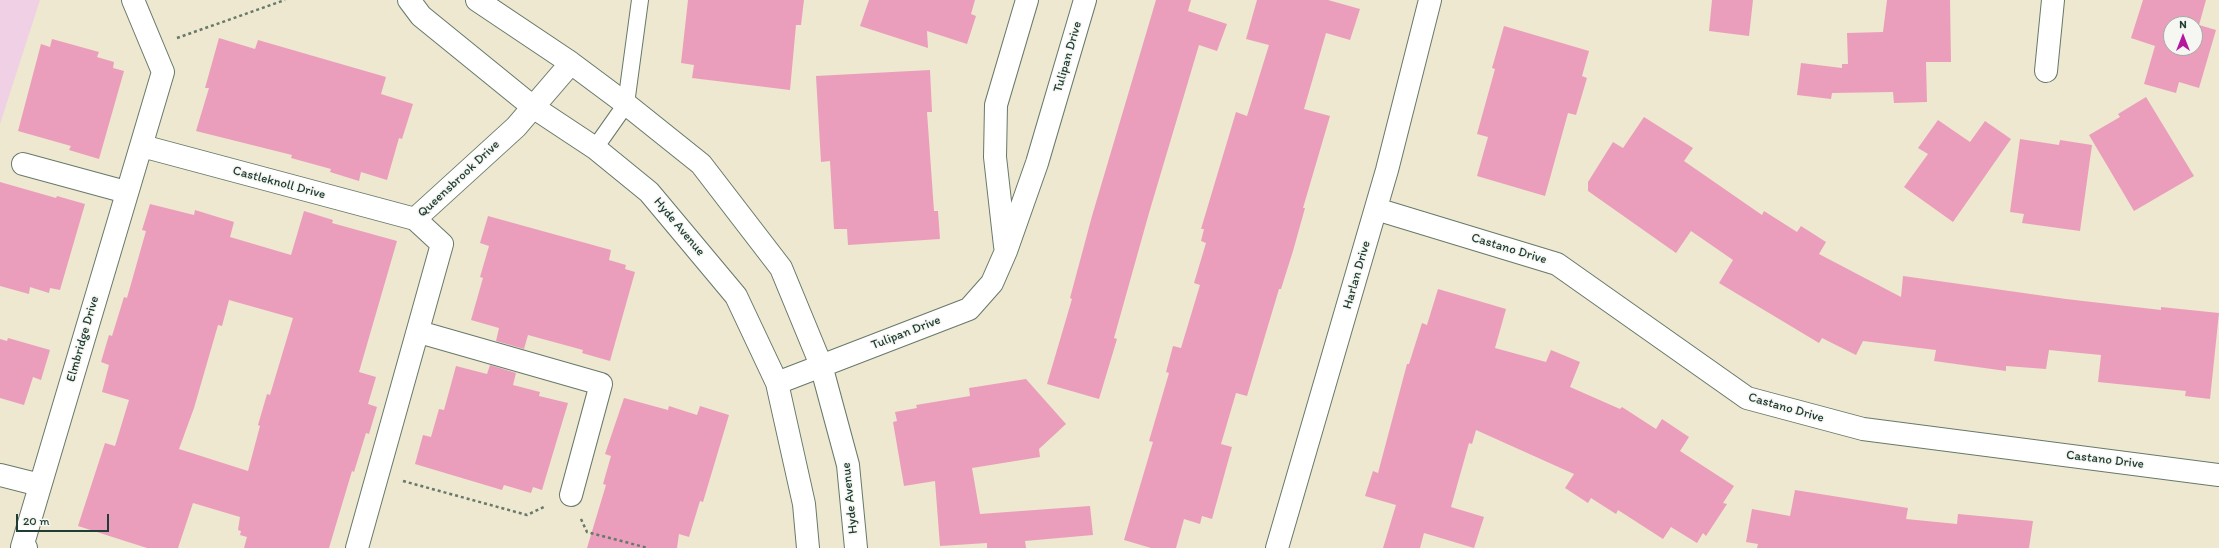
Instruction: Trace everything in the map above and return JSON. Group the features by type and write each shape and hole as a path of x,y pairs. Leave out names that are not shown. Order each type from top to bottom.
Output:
{"street":[{"name":"Elmbridge Drive","path":"26,548 22,547 126,192 142,146 163,72 133,0"},
{"name":"Hyde Avenue","path":"408,0 421,16 533,107 595,148 649,192 736,296 777,383 804,504 808,548"},
{"name":"Hyde Avenue","path":"477,0 571,63 626,104 701,164 781,268 821,365 848,466 856,548"},
{"path":"1006,251 995,157 996,105 1027,0"},
{"name":"Tulipan Drive","path":"777,383 969,309 992,283 1006,251 1037,163 1085,0"},
{"name":"Harlan Drive","path":"1277,548 1376,209 1430,0"},
{"path":"2046,71 2053,0"},
{"name":"Queensbrook Drive","path":"357,548 419,332 442,244 415,219 516,127 571,63"},
{"name":"Castleknoll Drive","path":"142,146 415,219"},
{"path":"23,164 126,192"},
{"name":"Castano Drive","path":"1376,209 1557,264 1747,398 1863,429 2219,474"},
{"path":"419,332 601,384 570,495"},
{"path":"0,475 40,485"}],"lane":[{"path":"595,148 626,104 640,0"}],"path":[{"path":"152,47 285,0"},
{"path":"378,474 527,515 570,495 587,532 648,548"}],"shaded area":[{"path":"0,0 40,0 0,124"}],"building":[{"path":"688,0 804,0 801,25 796,25 790,90 692,78 694,65 681,63"},
{"path":"869,0 975,0 971,14 976,16 967,44 927,31 928,48 860,26"},
{"path":"1156,0 1191,0 1188,11 1227,24 1217,51 1199,45 1149,213 1114,338 1117,339 1099,399 1047,384 1072,299 1070,298 1092,216"},
{"path":"1257,0 1328,0 1360,9 1350,40 1326,33 1304,109 1330,116 1303,208 1305,208 1293,251 1281,289 1279,289 1247,396 1236,393 1221,444 1232,447 1212,519 1202,516 1200,524 1184,519 1176,548 1151,548 1124,540 1153,442 1149,441 1169,373 1166,372 1173,346 1181,348 1200,285 1194,283 1206,243 1201,241 1204,229 1201,229 1236,112 1247,116 1269,45 1246,39"},
{"path":"1712,0 1753,0 1749,36 1709,31"},
{"path":"1887,0 1950,0 1951,62 1926,62 1927,102 1894,103 1893,92 1832,93 1831,99 1797,95 1801,63 1842,68 1842,64 1848,64 1847,33 1883,32"},
{"path":"2143,0 2206,0 2202,16 2163,16 2163,56 2203,56 2203,26 2216,30 2199,88 2179,82 2176,93 2144,84 2155,46 2131,38"},
{"path":"1504,26 1589,51 1582,76 1587,78 1576,115 1568,113 1545,196 1477,176 1488,137 1477,134 1495,69 1492,68"},
{"path":"219,38 255,49 258,40 386,77 381,94 413,104 402,139 399,138 387,180 361,172 359,181 330,172 331,169 291,158 292,155 196,131 209,88 205,88"},
{"path":"52,39 99,52 97,57 114,62 113,68 124,71 99,159 69,150 71,146 18,131 41,44 50,47"},
{"path":"930,70 932,112 927,112 934,211 938,211 940,239 848,245 847,229 834,229 830,161 821,162 816,76"},
{"path":"2146,97 2194,176 2134,211 2089,135 2120,117 2118,114"},
{"path":"1644,117 1693,148 1684,161 1762,215 1764,211 1797,232 1801,226 1826,242 1819,254 1901,297 1903,276 2066,299 2161,310 2161,307 2219,313 2210,399 2185,396 2186,391 2098,382 2101,355 2049,350 2046,369 2006,366 2006,371 1934,361 1936,350 1863,341 1856,355 1822,338 1819,343 1719,283 1733,260 1691,231 1676,253 1588,191 1588,182 1613,142 1623,148"},
{"path":"1938,120 1970,142 1985,121 2011,139 1953,222 1904,187 1928,154 1918,148"},
{"path":"2020,139 2059,145 2060,140 2092,145 2080,231 2022,223 2024,214 2010,212"},
{"path":"0,182 56,198 57,196 85,204 60,290 50,288 49,293 30,287 29,294 0,286"},
{"path":"150,204 194,215 195,210 234,222 230,237 291,255 304,211 333,220 332,223 397,241 359,372 376,377 368,404 377,407 369,434 366,433 354,472 352,471 329,548 244,548 247,537 240,535 241,531 238,530 240,517 193,503 178,548 147,548 78,526 105,443 115,446 129,400 102,392 109,365 101,362 109,335 112,336 124,297 127,298 146,231 142,230","holes":["229,300 293,318 270,395 267,394 258,425 260,426 248,471 179,449 194,408 218,325 222,326"]},
{"path":"488,216 611,250 609,260 626,265 625,269 635,272 610,361 582,353 583,350 528,335 524,349 496,341 499,328 471,320 483,278 480,277 489,246 480,243"},
{"path":"1438,289 1506,309 1495,348 1546,362 1551,350 1580,362 1570,387 1620,409 1622,407 1656,429 1662,419 1689,437 1680,451 1734,486 1723,503 1727,504 1706,536 1703,533 1697,543 1671,527 1663,539 1618,510 1616,514 1591,498 1588,503 1565,488 1574,474 1476,430 1472,444 1469,443 1451,507 1484,517 1474,548 1424,533 1420,548 1383,548 1396,505 1365,496 1373,471 1378,473 1407,364 1409,364 1422,323 1427,325"},
{"path":"8,338 50,350 41,380 33,377 24,405 0,398 0,339 7,341"},
{"path":"490,365 516,373 513,385 540,392 539,396 568,403 542,490 533,487 531,493 504,485 502,490 415,464 423,435 431,437 439,409 444,410 456,366 487,374"},
{"path":"1026,379 1066,424 1039,449 1040,457 972,468 980,514 1090,506 1093,535 1025,541 1026,548 987,548 987,543 940,546 935,481 904,486 893,422 897,421 895,412 917,408 916,405 970,396 969,388"},
{"path":"624,398 668,410 669,406 697,415 700,406 729,415 703,502 700,501 689,537 679,534 677,548 587,548 606,485 603,484 611,456 605,454"},
{"path":"1795,490 1908,508 1906,519 1957,524 1958,514 2033,521 2029,548 1757,548 1758,544 1746,542 1752,509 1790,516"}]}
